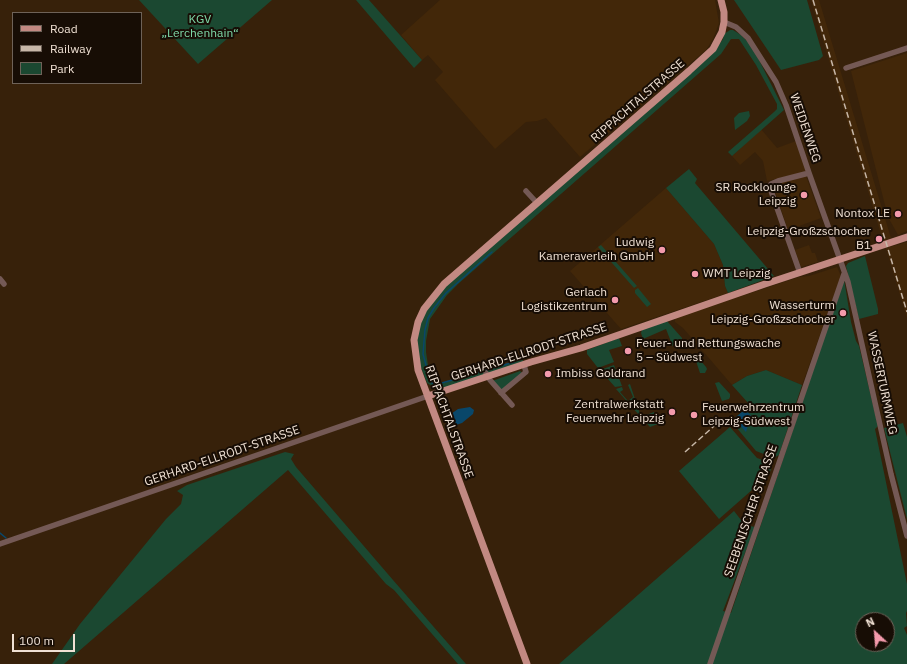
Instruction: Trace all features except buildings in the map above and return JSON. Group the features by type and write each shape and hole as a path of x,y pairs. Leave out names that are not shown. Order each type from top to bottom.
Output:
{"main road":[{"name":"RIPPACHTALSTRASSE","path":"527,664 418,370 414,340 418,322 424,309 444,284 713,49 722,32 724,22 724,12 721,0"},
{"name":"GERHARD-ELLRODT-STRASSE","path":"428,396 487,375 581,348 907,237"}],"street":[{"name":"WEIDENWEG","path":"724,22 736,27 745,35 776,82 786,104 840,259"},
{"path":"846,68 907,48"},
{"path":"800,273 770,188 772,184 778,181 809,173"},
{"path":"526,191 537,203"},
{"name":"WASSERTURMWEG","path":"840,259 848,282 891,474 907,536"},
{"name":"SEEBENISCHER STRASSE","path":"710,664 844,274"},
{"path":"0,279 4,284"},
{"path":"501,393 526,372 524,365"},
{"path":"487,375 512,405"},
{"name":"GERHARD-ELLRODT-STRASSE","path":"1,542 428,396"}],"shaded area":[{"path":"440,0 715,0 719,23 713,39 706,50 580,157 546,118 526,122 495,149 435,80 443,72 428,55 422,60 401,35"},
{"path":"811,0 819,0 891,238 883,241"},
{"path":"907,53 907,231 898,235 888,217 851,71"},
{"path":"761,129 777,148 796,141 806,172 767,181 763,161 755,152 740,165 732,156"},
{"path":"806,176 821,218 788,230 773,185 775,183"},
{"path":"666,188 714,244 723,265 725,286 728,293 621,329 570,271"},
{"path":"907,242 907,318 886,248"},
{"path":"809,245 812,253 815,253 818,262 801,267 795,250"},
{"path":"837,267 841,276 802,385 766,370 747,376 732,385 683,328 675,322 675,318 799,277 809,276"}],"green space":[{"name":"KGV „Lerchenhain“","path":"139,0 272,0 198,64"},
{"path":"356,0 369,0 422,60 414,68"},
{"path":"734,0 807,0 823,56 819,60 781,70"},
{"path":"730,30 733,30 741,35 748,42 748,38 784,110 732,156 728,152 777,109 777,104 756,65 739,39 731,39 721,54 458,284 447,295 430,319 426,341 426,352 429,372 434,383 437,385 522,359 524,362 438,390 427,383 418,360 417,337 423,316 441,290 714,51 723,39 724,34"},
{"path":"749,111 750,116 747,121 735,130 734,118 739,113"},
{"path":"689,169 697,179 695,183 774,276 728,293 725,286 723,265 714,244 666,188"},
{"path":"601,245 637,286 634,288 598,247"},
{"path":"865,256 878,314 859,319 846,266 848,263"},
{"path":"844,279 851,322 856,341 859,346 878,426 875,429 907,584 907,626 904,628 907,635 907,664 559,664 734,511 745,525 755,527 723,611 731,613"},
{"path":"638,288 651,304 647,307 635,293 635,290"},
{"path":"667,321 682,338 682,343 678,344 675,340 676,344 673,345 673,347 666,329 643,339 641,333 642,330"},
{"path":"619,338 622,346 609,350 614,362 598,368 587,354 587,350"},
{"path":"695,354 706,367 707,369 705,373 700,373 694,355"},
{"path":"614,365 622,386 615,387 600,370"},
{"path":"766,370 802,385 779,455 774,458 756,451 731,421 747,408 746,406 749,404 732,385 747,376"},
{"path":"520,371 522,373 501,391 492,381"},
{"path":"719,382 730,394 729,399 722,401 715,383"},
{"path":"630,384 640,414 639,415 616,389 622,387 623,390 620,392 628,401 633,397 628,385"},
{"path":"654,412 658,424 650,427 641,417"},
{"path":"903,423 907,437 907,519 884,428"},
{"path":"730,427 757,458 769,462 772,466 769,475 719,519 679,471"},
{"path":"285,452 294,454 291,459 296,467 466,664 458,664 394,590 386,584 288,470 64,664 52,664 80,624 166,519 181,504 183,495 177,491 187,485"}],"water":[{"path":"470,407 474,410 473,414 462,423 453,426 450,419 451,414 458,409"},
{"path":"745,409 751,416 746,432 734,419"}],"waterway":[{"path":"492,252 446,293 434,308 428,318 425,330 423,354 429,376 432,383 435,385 514,362"},
{"path":"0,533 6,538"}],"railway":[{"path":"813,0 907,312"},
{"path":"685,452 722,419"}],"place":[{"name":"SR Rocklounge Leipzig","path":"804,195"},
{"name":"Nontox LE","path":"898,214"},
{"name":"Leipzig-Großzschocher B1","path":"879,239"},
{"name":"Ludwig Kameraverleih GmbH","path":"662,250"},
{"name":"WMT Leipzig","path":"695,274"},
{"name":"Gerlach Logistikzentrum","path":"615,300"},
{"name":"Wasserturm Leipzig-Großzschocher","path":"843,313"},
{"name":"Feuer- und Rettungswache 5 – Südwest","path":"628,351"},
{"name":"Imbiss Goldrand","path":"548,374"},
{"name":"Zentralwerkstatt Feuerwehr Leipzig","path":"672,412"},
{"name":"Feuerwehrzentrum Leipzig-Südwest","path":"694,415"}]}
